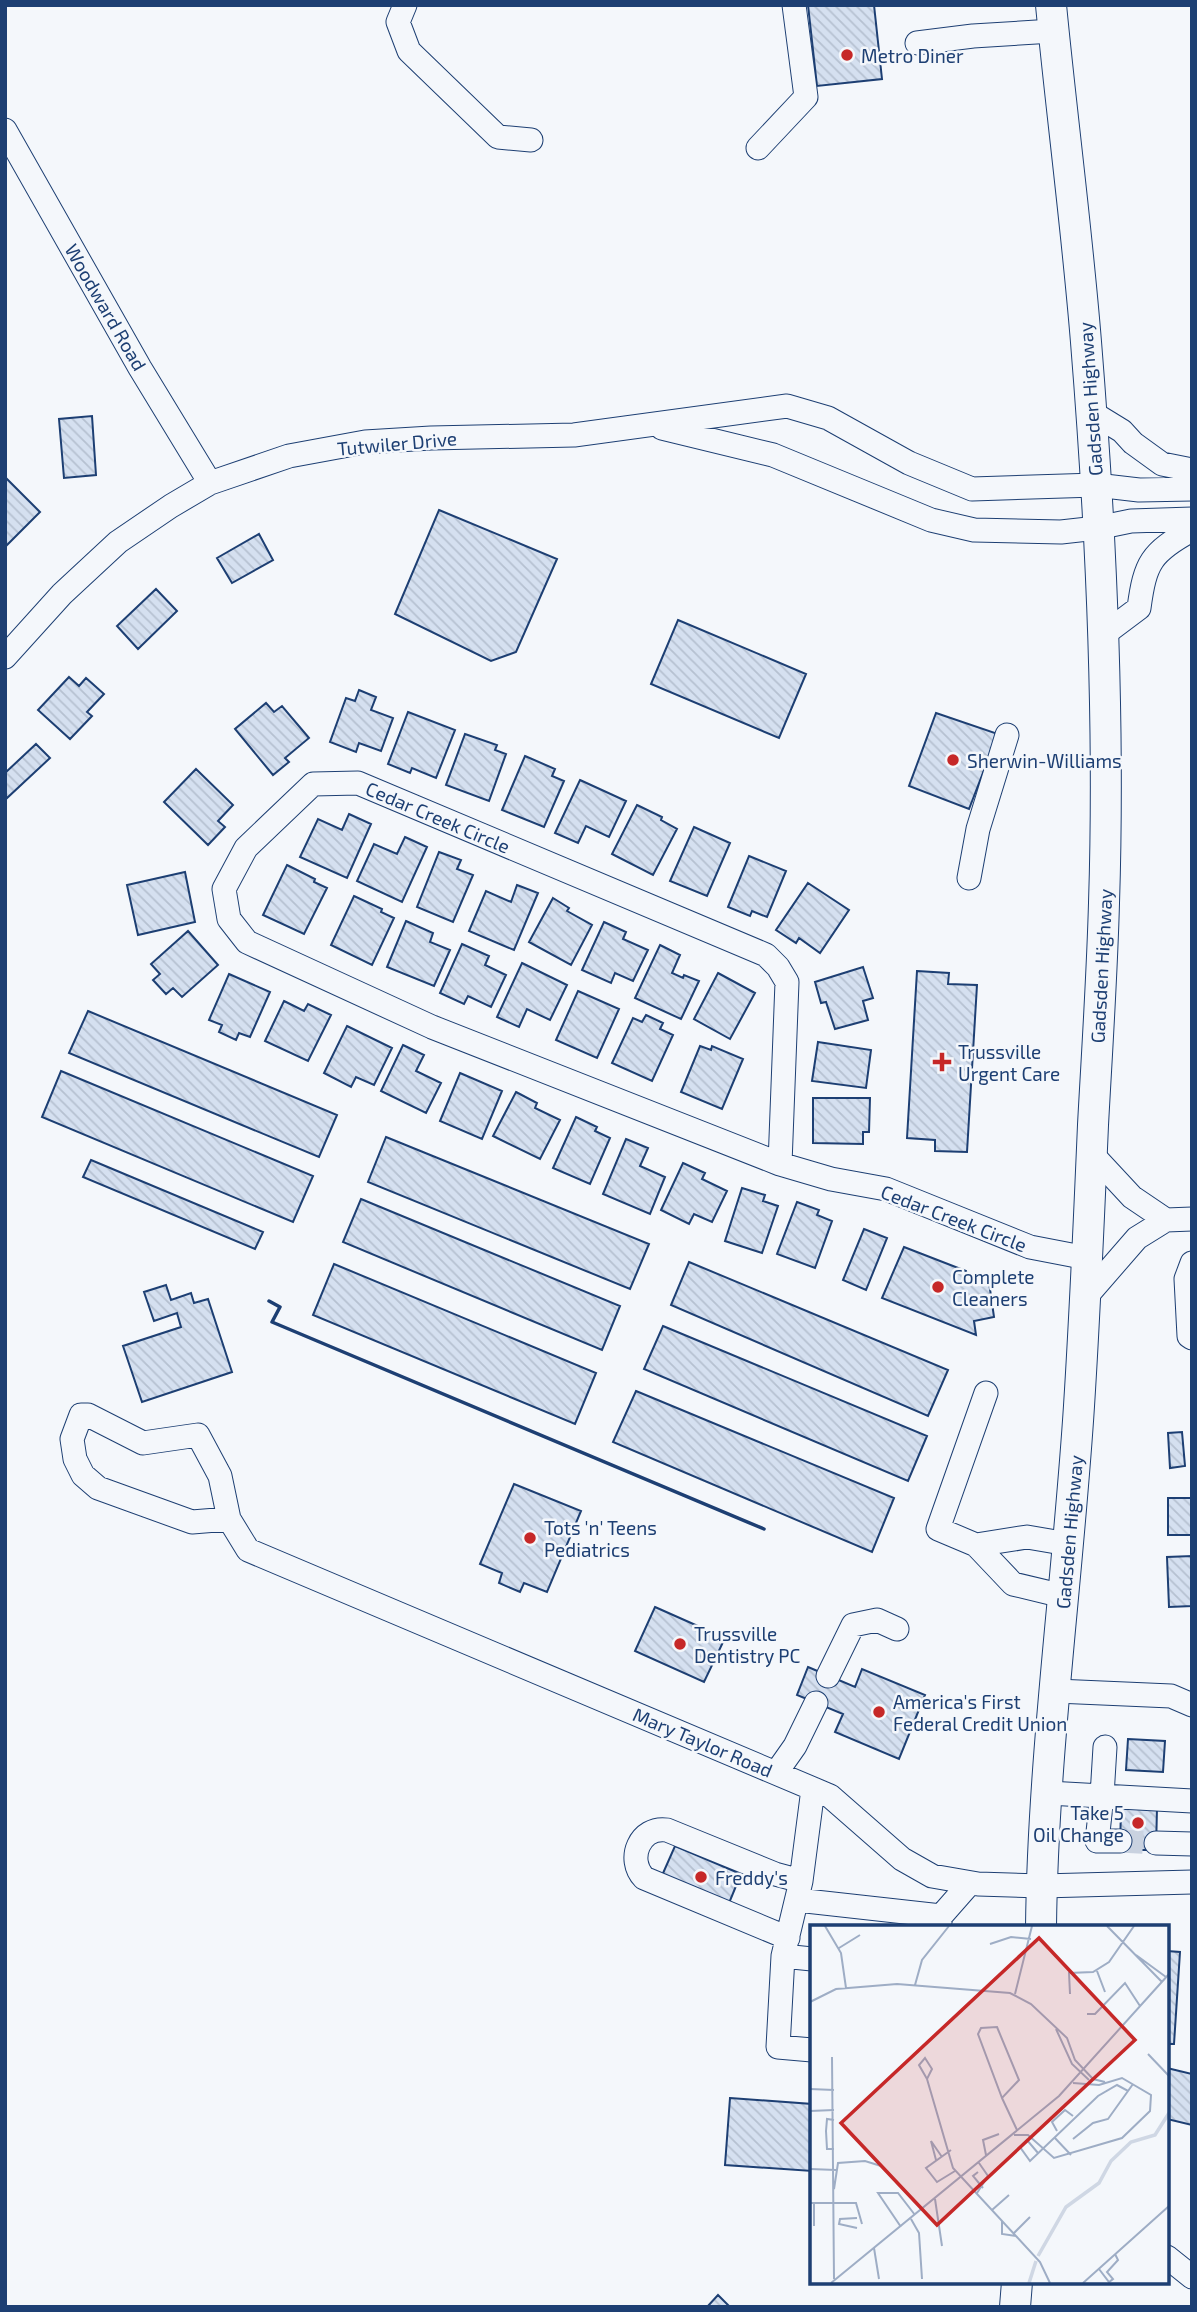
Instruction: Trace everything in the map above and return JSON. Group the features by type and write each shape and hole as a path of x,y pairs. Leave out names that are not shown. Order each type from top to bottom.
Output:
{"main road":[{"name":"Gadsden Highway","path":"1041,1925 1048,1793 1079,1406 1104,904 1106,795 1103,635 1091,412 1077,242 1052,18"},
{"path":"1015,2307 1017,2284"}],"street":[{"path":"405,5 398,22 409,51 498,137 531,140"},
{"path":"758,148 806,97 794,5"},
{"path":"918,43 973,36 1052,18"},
{"name":"Woodward Road","path":"5,130 140,368 211,483"},
{"name":"Tutwiler Drive","path":"5,657 62,594 118,542 171,506 211,483 289,456 365,442 574,435 786,406 828,418 909,464 972,489 1096,485 1139,490 1192,489"},
{"path":"1091,412 1122,431 1133,443 1162,464 1192,470"},
{"name":"Tutwiler Drive","path":"648,424 773,455 931,520 975,530 1061,532 1131,521 1192,519"},
{"path":"1103,635 1139,608 1148,566 1159,551 1192,530"},
{"path":"969,878 978,829 1007,735"},
{"name":"Cedar Creek Circle","path":"780,1164 787,982 778,967 766,955 358,783 313,784 246,848 224,889 229,919 247,942 432,1027 780,1164 831,1179 886,1189 1030,1247 1087,1258"},
{"path":"1092,1154 1132,1197 1166,1220"},
{"path":"1084,1299 1137,1238 1166,1220 1192,1219"},
{"path":"1192,1263 1185,1279 1189,1336 1192,1338"},
{"path":"986,1393 938,1529 976,1545 1013,1584 1063,1596"},
{"name":"Mary Taylor Road","path":"229,1519 192,1522 98,1488 83,1475 75,1459 72,1438 81,1415 88,1415 143,1443 198,1435 220,1476 229,1519 248,1550 830,1797 902,1859 932,1876 970,1883 1042,1886 1192,1882"},
{"path":"976,1545 1027,1537 1068,1544"},
{"path":"828,1676 853,1625 877,1620 897,1629"},
{"path":"1056,1691 1171,1696 1192,1705"},
{"path":"776,1773 795,1746 816,1703"},
{"path":"1105,1747 1102,1796 1109,1833"},
{"path":"810,2050 778,2047 786,1947 799,1890 813,1789"},
{"path":"1048,1793 1192,1801"},
{"path":"1192,1828 1156,1835 1192,1844"},
{"path":"810,1958 644,1878 639,1872 636,1855 646,1835 652,1831 667,1830 775,1874 799,1890 940,1922 970,1883"},
{"path":"1169,2259 1192,2277"}],"building":[{"path":"808,5 874,5 882,79 817,86"},
{"path":"92,416 96,475 64,478 59,419"},
{"path":"5,477 40,512 5,547"},
{"path":"439,510 557,559 516,652 491,661 395,614"},
{"path":"259,534 273,560 232,583 217,558"},
{"path":"156,589 177,611 138,649 117,626"},
{"path":"678,620 806,674 779,738 651,684"},
{"path":"69,677 79,686 86,678 104,694 87,712 92,716 70,739 38,710"},
{"path":"359,690 376,697 371,710 393,718 381,751 359,743 356,752 330,742 346,698 355,701"},
{"path":"266,703 274,712 282,706 309,738 285,758 289,762 273,775 235,729"},
{"path":"408,712 455,730 436,778 412,768 410,773 388,764"},
{"name":"Sherwin-Williams","path":"936,713 998,734 969,809 909,786"},
{"path":"465,734 497,745 495,750 506,754 489,801 446,785"},
{"path":"36,744 50,758 7,798 5,773"},
{"path":"525,756 555,769 552,776 564,781 544,827 502,810"},
{"path":"196,769 233,805 218,821 225,827 208,845 164,802"},
{"path":"580,780 626,801 609,837 586,826 578,843 555,833"},
{"path":"637,805 662,817 661,820 677,829 653,875 612,854"},
{"path":"349,814 371,824 347,878 300,857 318,819 342,830"},
{"path":"694,827 730,843 707,896 670,881"},
{"path":"405,837 427,847 402,902 357,881 374,844 397,854"},
{"path":"439,852 461,860 457,869 473,875 453,922 417,907"},
{"path":"749,856 786,871 767,917 752,911 750,916 728,907"},
{"path":"287,865 327,888 304,934 263,915"},
{"path":"185,872 195,922 138,935 127,885"},
{"path":"808,883 849,910 820,953 799,938 796,943 776,930"},
{"path":"517,885 538,893 514,950 469,931 486,891 511,902"},
{"path":"354,896 382,909 381,912 394,918 372,965 331,945"},
{"path":"553,898 569,908 567,911 592,925 571,965 529,942"},
{"path":"406,921 433,933 430,942 450,950 434,986 387,967"},
{"path":"604,922 626,932 623,939 648,950 633,981 615,973 611,983 582,970"},
{"path":"188,931 218,965 182,997 173,988 166,994 153,980 160,974 151,964"},
{"path":"462,944 489,956 485,965 506,975 491,1007 468,996 464,1004 440,993"},
{"path":"660,945 680,955 672,973 699,981 681,1019 635,998"},
{"path":"522,963 567,985 550,1020 527,1009 519,1027 497,1017"},
{"path":"863,967 873,998 863,1001 868,1020 835,1029 826,1002 821,1003 815,982"},
{"name":"Trussville Urgent Care","path":"917,971 949,973 948,984 977,985 967,1152 935,1151 935,1140 907,1138"},
{"path":"718,973 755,993 730,1039 694,1019"},
{"path":"229,974 270,992 250,1037 239,1033 236,1040 219,1032 222,1025 209,1020"},
{"path":"578,991 619,1009 597,1058 556,1040"},
{"path":"284,1001 304,1011 308,1004 331,1015 308,1061 265,1041"},
{"path":"88,1011 337,1115 319,1157 69,1053"},
{"path":"646,1015 663,1023 660,1029 673,1035 652,1081 612,1063 633,1018 642,1022"},
{"path":"347,1026 392,1048 374,1085 356,1077 351,1087 324,1073"},
{"path":"818,1042 871,1050 866,1088 812,1081"},
{"path":"403,1045 424,1055 416,1071 441,1083 426,1113 381,1091"},
{"path":"700,1046 711,1050 712,1046 743,1059 722,1109 681,1092"},
{"path":"61,1071 313,1176 293,1222 42,1117"},
{"path":"460,1073 502,1091 482,1139 440,1121"},
{"path":"516,1092 537,1103 535,1108 560,1120 540,1159 493,1136"},
{"path":"813,1098 870,1098 869,1132 863,1132 863,1144 813,1143"},
{"path":"576,1117 597,1127 595,1131 610,1138 590,1184 553,1168"},
{"path":"386,1137 649,1244 630,1289 368,1182"},
{"path":"626,1139 648,1148 640,1166 665,1177 650,1214 603,1194"},
{"path":"91,1160 263,1232 255,1249 83,1177"},
{"path":"683,1163 705,1173 702,1179 727,1191 712,1222 694,1214 689,1224 661,1210"},
{"path":"742,1188 765,1195 763,1201 778,1206 762,1253 725,1241"},
{"path":"361,1199 620,1306 602,1350 343,1242"},
{"path":"797,1202 819,1210 817,1215 832,1221 815,1268 777,1254"},
{"path":"864,1229 887,1238 866,1290 843,1280"},
{"name":"Complete Cleaners","path":"904,1247 966,1271 967,1277 988,1275 994,1317 974,1321 976,1335 882,1298"},
{"path":"689,1262 948,1370 928,1416 671,1305"},
{"path":"334,1264 596,1373 575,1424 313,1315"},
{"path":"166,1285 171,1300 191,1293 194,1303 208,1299 232,1372 142,1402 123,1346 181,1327 177,1313 154,1321 144,1292"},
{"path":"663,1326 927,1436 908,1481 644,1369"},
{"path":"636,1391 894,1498 872,1552 613,1442"},
{"path":"1182,1432 1185,1466 1170,1468 1168,1433"},
{"name":"Tots 'n' Teens Pediatrics","path":"514,1484 581,1511 547,1592 524,1583 520,1592 499,1583 502,1573 480,1564"},
{"path":"1168,1498 1192,1498 1192,1535 1168,1535"},
{"path":"1192,1556 1192,1606 1169,1607 1167,1557"},
{"name":"Trussville Dentistry PC","path":"655,1607 725,1638 704,1682 635,1651"},
{"path":"808,1667 855,1687 862,1669 925,1695 899,1759 835,1732 843,1714 797,1695"},
{"path":"1128,1739 1165,1741 1163,1772 1126,1770"},
{"path":"1121,1807 1157,1808 1156,1850 1120,1850"},
{"name":"Freddy's","path":"675,1846 741,1874 727,1908 660,1880"},
{"path":"1169,1951 1180,1952 1174,2044 1169,2044"},
{"path":"1169,2068 1192,2074 1192,2125 1169,2119"},
{"path":"730,2098 810,2104 810,2171 725,2165"},
{"path":"718,2295 730,2307 707,2307"}],"tunnel":[{"path":"1120,1841 1156,1843"}],"wall":[{"path":"269,1301 280,1307 272,1322 764,1529"}],"place":[{"name":"Metro Diner","path":"847,55"},
{"name":"Sherwin-Williams","path":"953,760"},
{"name":"Trussville Urgent Care","path":"942,1062"},
{"name":"Complete Cleaners","path":"938,1287"},
{"name":"Tots 'n' Teens Pediatrics","path":"530,1538"},
{"name":"Trussville Dentistry PC","path":"680,1644"},
{"name":"America's First Federal Credit Union","path":"879,1712"},
{"name":"Take 5 Oil Change","path":"1138,1823"},
{"name":"Freddy's","path":"701,1877"}]}
